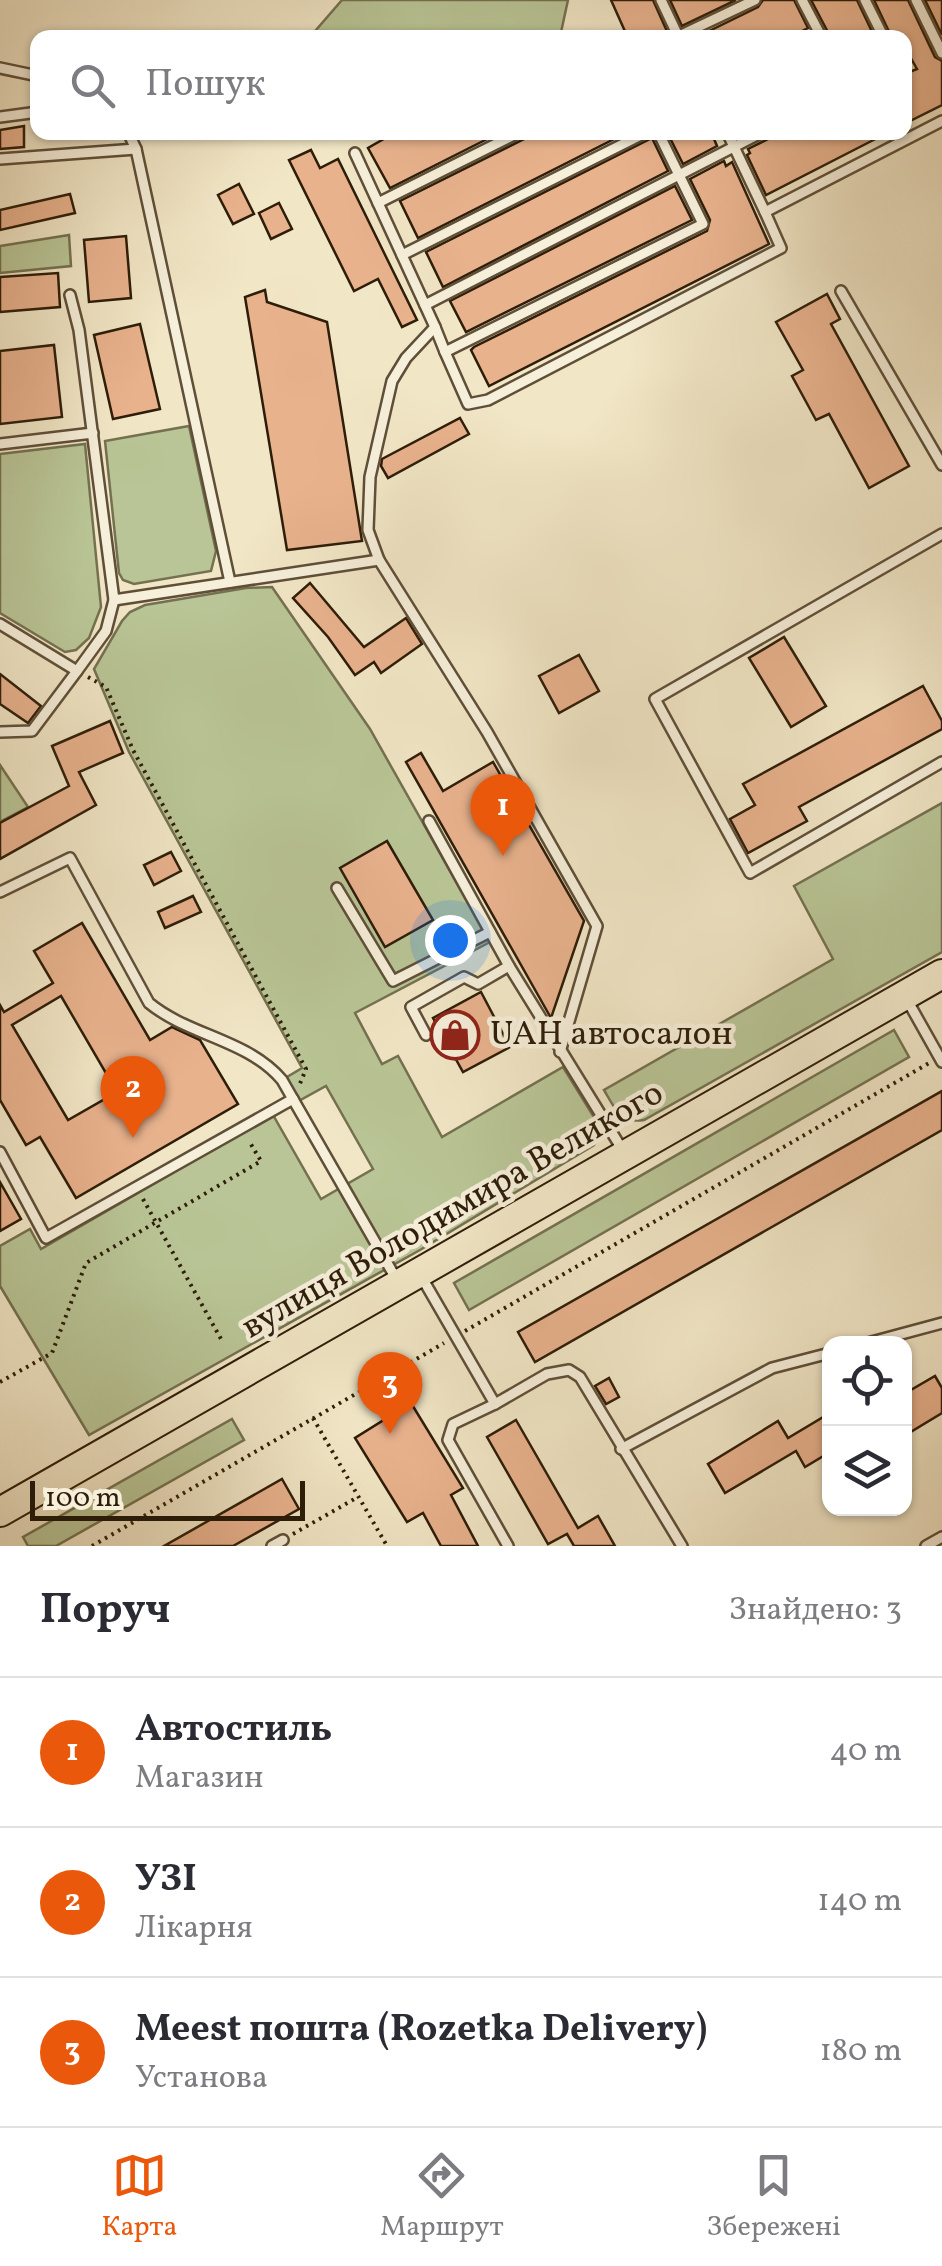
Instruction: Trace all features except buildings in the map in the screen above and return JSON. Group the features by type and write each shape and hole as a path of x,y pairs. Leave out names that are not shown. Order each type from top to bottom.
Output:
{"main road":[{"name":"вулиця Володимира Великого","path":"0,1512 942,974"}],"lane":[{"path":"660,0 675,30"},
{"path":"693,30 755,0"},
{"path":"802,0 814,30"},
{"path":"865,0 880,30"},
{"path":"916,0 942,52"},
{"path":"0,68 30,74"},
{"path":"0,116 30,113"},
{"path":"912,136 942,121"},
{"path":"132,140 230,582"},
{"path":"378,203 504,140"},
{"path":"402,254 631,140"},
{"path":"446,352 703,224 662,140"},
{"path":"354,153 468,404 488,400 781,248 731,140"},
{"path":"425,305 748,140"},
{"path":"765,212 905,140"},
{"path":"0,159 136,148"},
{"path":"841,292 942,464"},
{"path":"0,732 32,731 106,631 114,600 79,330 70,296"},
{"path":"436,328 406,358 392,381 370,477 368,530 379,560 487,732 598,926 560,1052"},
{"path":"0,444 93,433"},
{"path":"942,534 654,700 750,873 942,762"},
{"path":"114,600 379,560"},
{"path":"0,624 77,671"},
{"path":"429,821 560,1052 626,1156"},
{"path":"0,892 70,858 149,1003 170,1020 193,1026 268,1064 410,1279 454,1337 495,1404"},
{"path":"337,888 392,981 490,932"},
{"path":"426,1034 411,1007 464,977 478,984 510,966"},
{"path":"904,996 941,1060"},
{"path":"0,1152 46,1238 293,1100"},
{"path":"892,1336 942,1322"},
{"path":"621,1449 772,1368 822,1355"},
{"path":"508,1546 448,1440 453,1424 547,1374 569,1370 580,1377 682,1546"},
{"path":"926,1546 942,1537"},
{"path":"272,1546 283,1540"}],"path":[{"path":"77,671 106,687 133,750 306,1069 293,1100"},
{"path":"92,1546 941,1060"},
{"path":"0,1382 52,1352 86,1263 261,1161 242,1128"},
{"path":"136,1187 221,1339"},
{"path":"314,1418 387,1546"},
{"path":"283,1540 358,1497"}],"green space":[{"path":"342,0 568,0 562,30 316,30"},
{"path":"69,235 71,266 0,273 0,246"},
{"path":"189,426 216,551 211,571 134,584 123,580 119,573 105,441"},
{"path":"85,444 101,607 89,638 76,650 65,652 0,613 0,454"},
{"path":"272,587 370,729 490,942 355,1013 382,1064 398,1056 442,1137 563,1067 597,1122 600,1134 594,1145 420,1250 89,1435 0,1286 0,1246 30,1229 41,1249 273,1115 321,1199 373,1169 326,1086 295,1103 282,1080 302,1068 129,752 94,669 122,621 145,605"},
{"path":"0,765 28,807 0,822"},
{"path":"942,803 942,952 644,1120 636,1121 619,1113 604,1090 833,959 794,886"},
{"path":"894,1030 909,1057 469,1310 454,1283"},
{"path":"232,1419 244,1440 56,1546 28,1546 23,1537"}],"place":[{"name":"Автостиль","path":"503,856"},
{"name":"UAH автосалон","path":"455,1035"},
{"name":"УЗІ","path":"133,1138"},
{"name":"Meest пошта (Rozetka Delivery)","path":"390,1434"}]}
